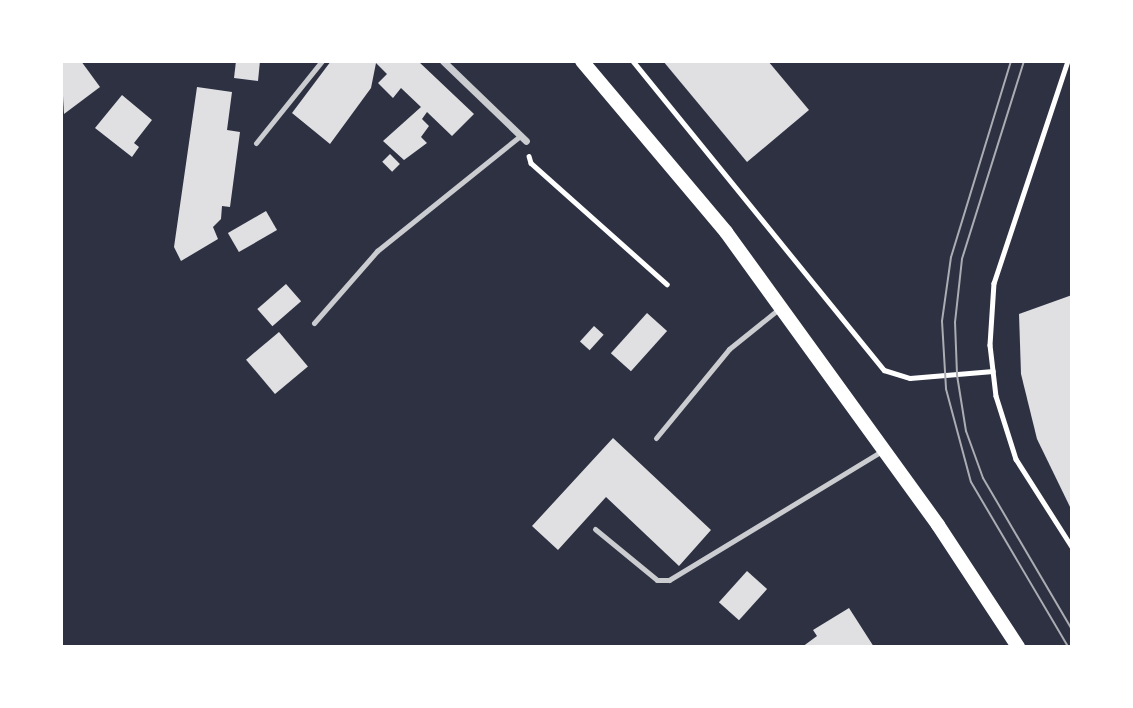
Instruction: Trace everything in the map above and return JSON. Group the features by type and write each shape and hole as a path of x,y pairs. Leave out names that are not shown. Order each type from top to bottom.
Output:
{"main road":[{"path":"582,61 726,232 884,449 1018,647"}],"street":[{"path":"443,61 523,139"}],"lane":[{"path":"256,143 322,61"},
{"path":"314,323 365,261 523,139"},
{"path":"656,438 729,349 780,308"},
{"path":"595,529 657,580 669,580 884,449"}],"path":[{"path":"633,61 884,370 896,376 993,371"},
{"path":"1068,61 994,283 993,371 1016,459 1072,547"},
{"path":"523,139 531,163 667,284"}],"building":[{"path":"61,61 81,61 100,87 64,114"},
{"path":"236,61 260,61 258,81 234,78"},
{"path":"331,61 418,61 474,114 452,136 427,112 422,119 429,126 421,137 427,143 404,160 383,141 421,107 401,88 393,98 378,83 387,74 376,63 371,88 330,144 292,113"},
{"path":"663,61 768,61 809,110 747,162"},
{"path":"197,87 232,92 227,130 240,132 230,207 222,206 221,219 213,227 218,239 181,261 174,247"},
{"path":"122,95 152,120 134,143 139,147 132,157 95,128"},
{"path":"390,154 400,164 392,172 382,162"},
{"path":"266,211 277,230 239,252 228,233"},
{"path":"286,284 301,301 272,326 257,309"},
{"path":"1072,295 1072,511 1037,439 1021,374 1019,314"},
{"path":"647,313 667,331 631,371 611,353"},
{"path":"594,326 604,335 590,350 580,342"},
{"path":"279,332 308,366 275,394 246,360"},
{"path":"613,438 711,530 679,566 606,497 558,550 532,526"},
{"path":"747,571 767,589 739,620 719,602"},
{"path":"849,608 874,647 802,647 817,636 813,630"}],"tram line":[{"path":"1011,61 951,257 942,321 946,389 971,482 1068,647"},
{"path":"1024,61 962,259 955,322 957,375 966,431 983,478 1072,630"}]}
